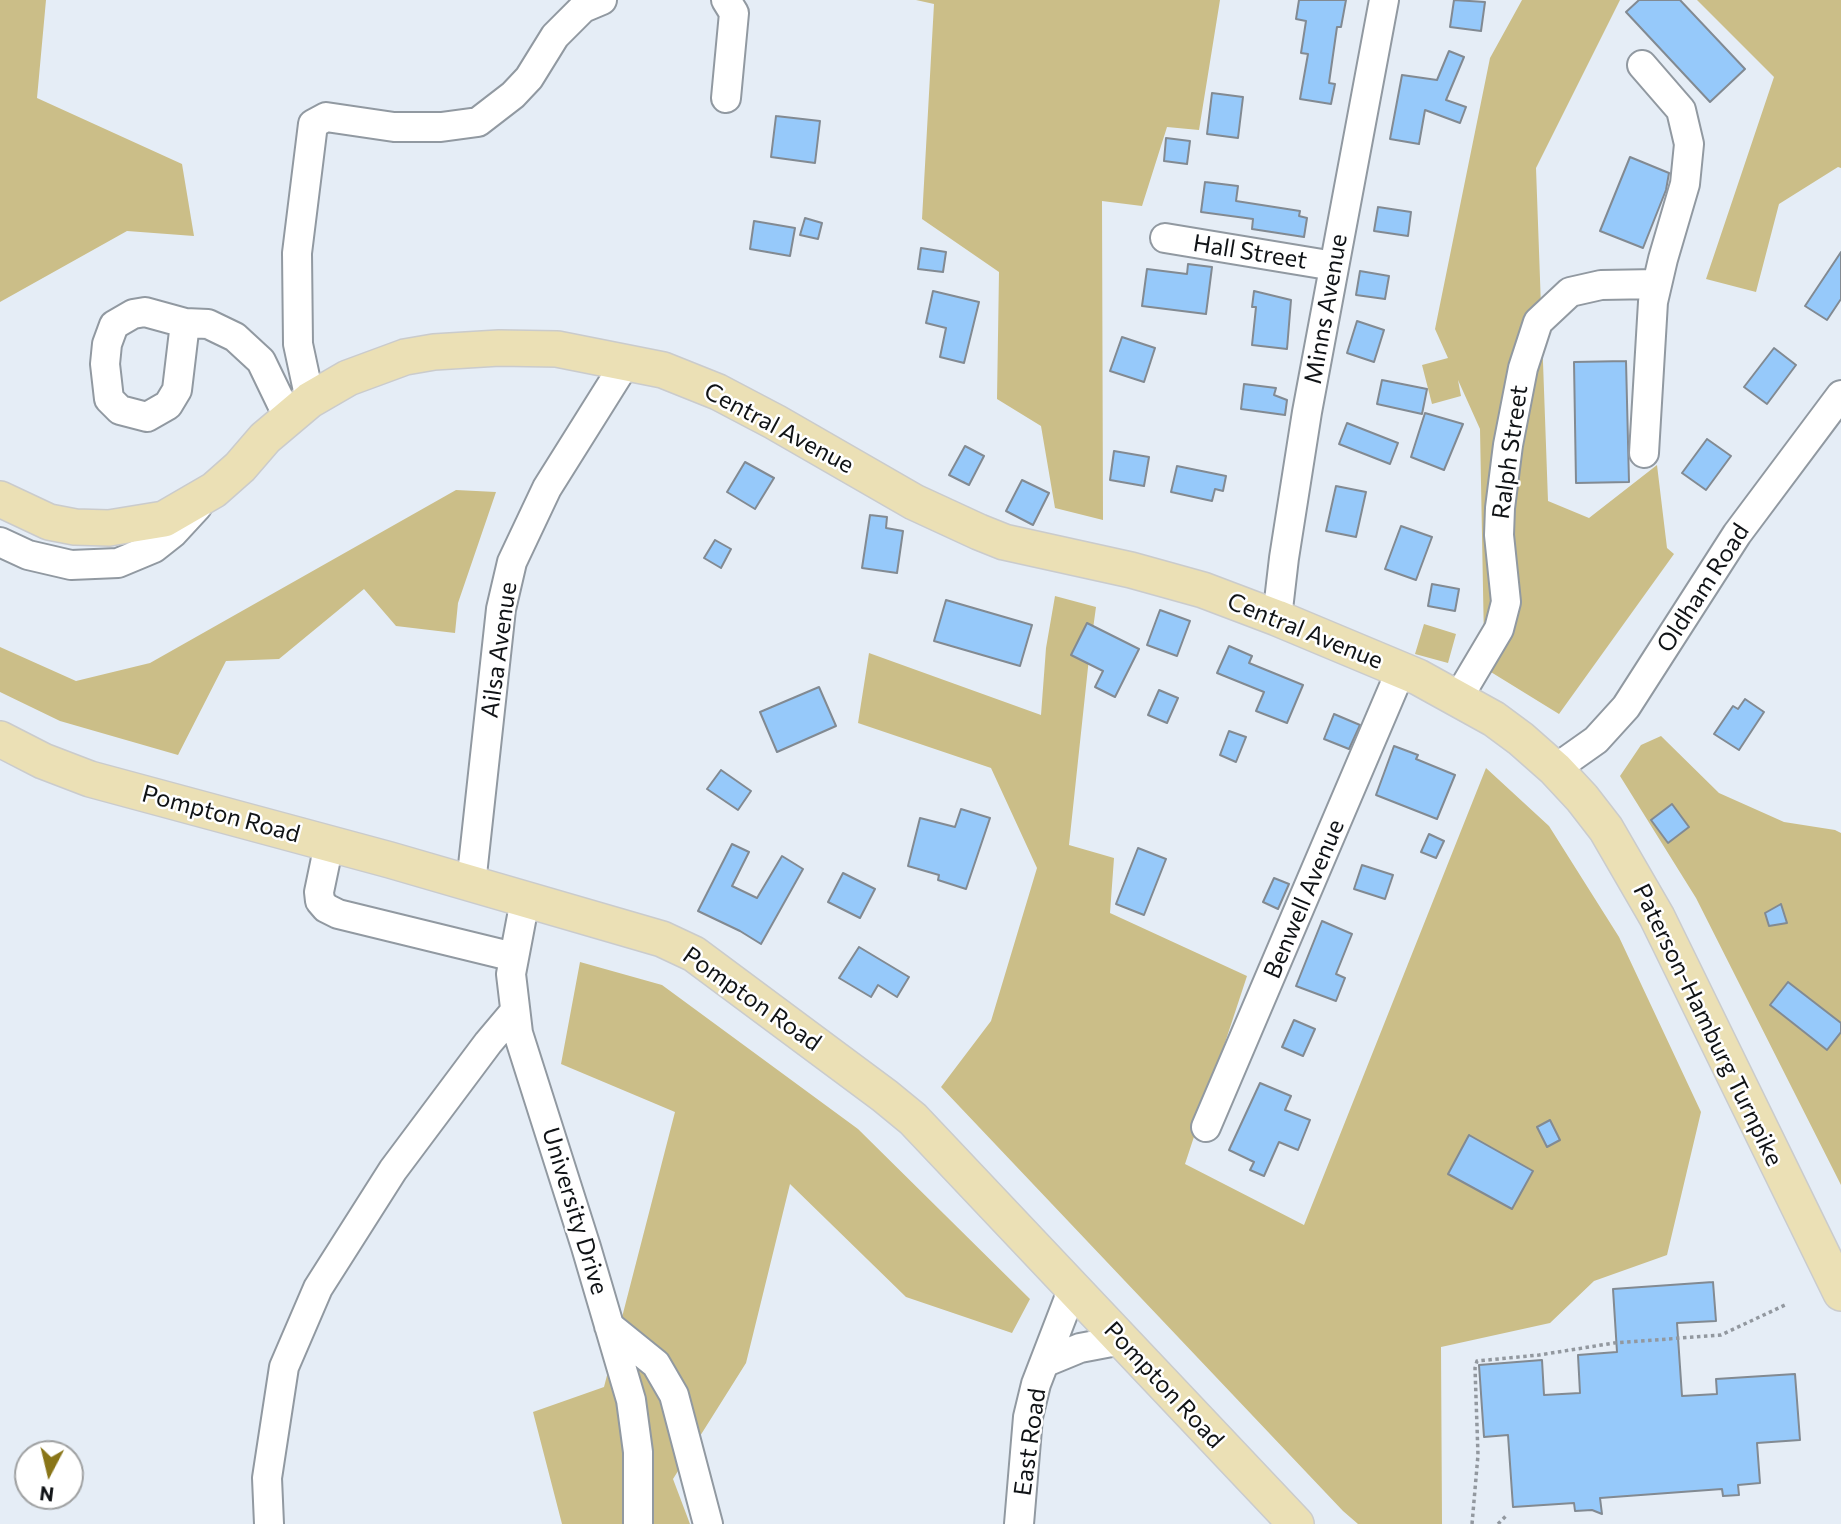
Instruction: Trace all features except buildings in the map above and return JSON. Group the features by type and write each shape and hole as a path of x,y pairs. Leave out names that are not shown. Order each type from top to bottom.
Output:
{"main road":[{"name":"Central Avenue","path":"0,499 48,522 75,527 109,528 164,519 205,496 240,467 265,438 299,410 348,378 405,357 434,352 499,348 557,349 663,370 718,392 914,502 979,532 1004,541 1167,579 1277,618 1401,670 1494,719 1555,769"},
{"name":"Pompton Road","path":"0,739 43,761 90,779 662,939 708,963 913,1119 1296,1524"},
{"name":"Paterson-Hamburg Turnpike","path":"1555,769 1606,829 1632,870 1841,1293"}],"street":[{"path":"299,410 297,253 313,124 326,117 394,127 441,127 478,122 521,87 555,36 583,8 602,0"},
{"path":"726,0 734,13 726,99"},
{"name":"Minns Avenue","path":"1277,618 1307,412 1384,0"},
{"path":"1642,65 1681,110 1689,144 1685,184 1653,302 1644,453"},
{"name":"Hall Street","path":"1166,238 1334,266"},
{"name":"Ralph Street","path":"1458,698 1499,629 1506,603 1499,535 1500,508 1508,445 1523,368 1538,323 1570,292 1601,285 1657,284"},
{"path":"185,323 208,324 235,337 261,361 299,410"},
{"name":"Ailsa Avenue","path":"471,884 501,609 512,562 547,488 626,362"},
{"name":"Oldham Road","path":"1555,769 1596,740 1626,707 1737,534 1841,395"},
{"path":"0,542 28,555 71,565 118,563 154,548 173,533 205,496"},
{"name":"Benwell Avenue","path":"1206,1128 1401,670"},
{"path":"329,844 319,892 320,901 326,908 338,914 514,957"},
{"name":"University Drive","path":"525,900 511,974 518,1034 553,1140 631,1400 638,1452 638,1524"},
{"path":"269,1524 267,1478 284,1367 318,1288 393,1170 515,1011"},
{"name":"East Road","path":"1020,1524 1028,1417 1036,1384 1073,1289"},
{"path":"609,1326 656,1364 674,1395 708,1524"},
{"name":"East Road","path":"1046,1362 1080,1348 1122,1340"}],"path":[{"path":"1472,1524 1478,1455 1477,1361 1539,1355 1614,1343 1721,1335 1785,1305"},
{"path":"1498,1524 1507,1516"}],"shaded area":[{"path":"0,0 46,0 37,98 182,164 194,236 127,231 0,302"},
{"path":"916,0 1220,0 1199,130 1167,127 1142,206 1102,201 1103,520 1055,508 1041,426 997,399 999,272 922,219 934,4"},
{"path":"1522,0 1620,0 1536,168 1548,501 1589,518 1657,465 1667,548 1674,554 1559,714 1473,661 1484,642 1480,429 1458,380 1461,396 1432,404 1422,365 1448,358 1435,329 1490,58"},
{"path":"1697,0 1841,0 1841,168 1838,167 1779,204 1756,292 1706,279 1774,77"},
{"path":"456,490 496,492 458,603 455,633 396,626 364,589 279,659 226,661 178,755 60,721 0,692 0,647 76,681 150,663"},
{"path":"1055,596 1096,607 1069,845 1114,858 1110,913 1247,976 1185,1164 1304,1225 1486,768 1549,826 1619,937 1701,1112 1667,1255 1594,1281 1550,1323 1441,1347 1442,1524 1358,1524 1343,1511 941,1087 991,1021 1037,868 991,768 858,723 869,653 1041,715 1046,648"},
{"path":"1424,624 1456,634 1448,663 1415,654"},
{"path":"1661,736 1719,793 1784,822 1841,833 1841,1185 1696,898 1620,776 1641,745"},
{"path":"580,962 662,985 858,1129 1030,1299 1012,1333 906,1297 790,1184 746,1363 673,1479 690,1524 562,1524 533,1412 604,1387 675,1112 561,1064"}]}
